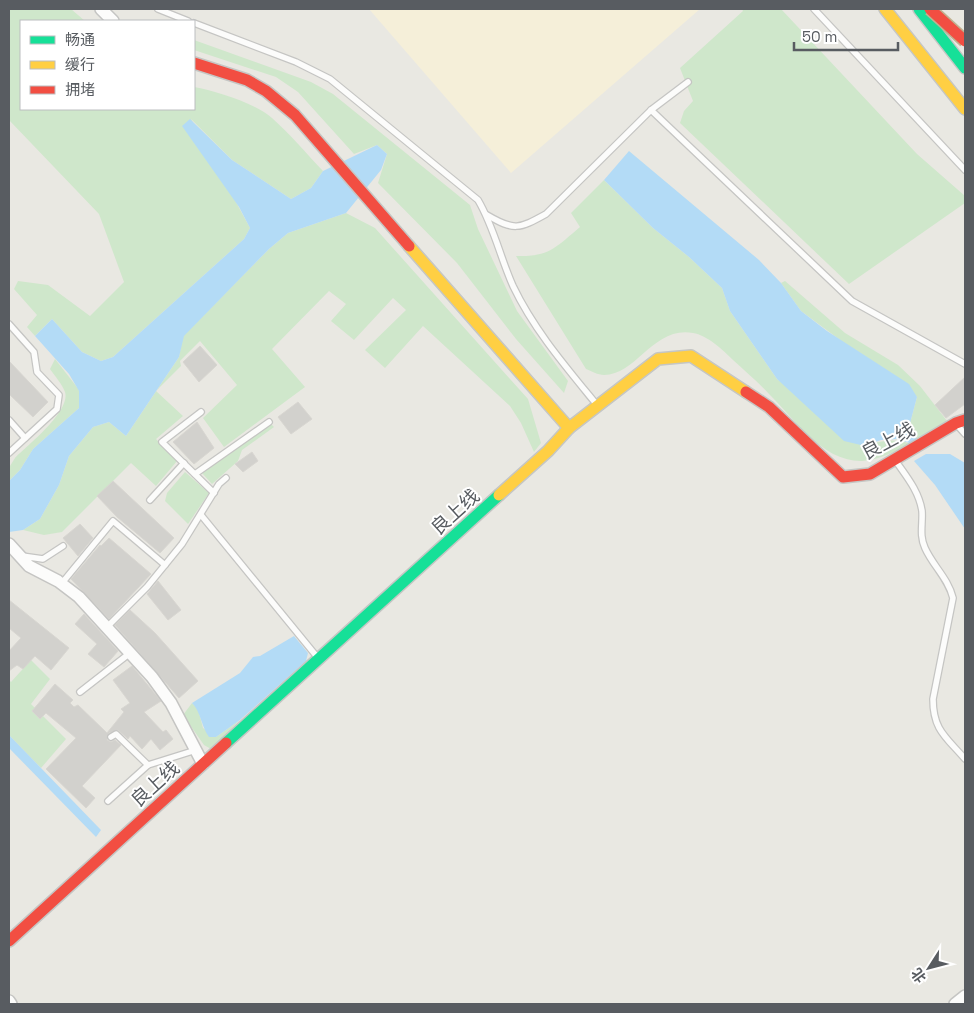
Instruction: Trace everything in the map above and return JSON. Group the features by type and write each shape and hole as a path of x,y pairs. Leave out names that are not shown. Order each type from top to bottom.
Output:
{"main road":[{"path":"884,9 965,109"},
{"path":"919,9 965,68"},
{"path":"930,9 965,41"},
{"path":"935,9 965,52"},
{"path":"918,50 965,90"},
{"path":"195,63 247,80 266,91 296,115 570,428"},
{"name":"良上线","path":"9,941 548,451 570,428 658,359 691,356 768,407 843,477 870,474 961,422"}],"street":[{"path":"101,9 112,20"},
{"path":"9,544 17,556 29,566 62,583 79,597 152,677 171,703 203,764"},
{"path":"955,1004 965,996"}],"lane":[{"path":"158,9 186,20"},
{"path":"814,9 965,170"},
{"path":"195,23 296,62 330,79 478,200 487,215 514,286 544,339 597,405"},
{"path":"487,215 507,227 526,225 546,214 651,110 688,82"},
{"path":"651,110 852,301 965,364"},
{"path":"9,324 34,352 37,372 59,395 57,409 9,453"},
{"path":"201,412 162,442 214,493"},
{"path":"9,420 25,438"},
{"path":"195,474 269,422"},
{"path":"961,422 965,434"},
{"path":"895,460 920,499 922,513 920,534 925,550 950,585 953,598 934,699 934,712 936,724 965,759"},
{"path":"150,500 184,463"},
{"path":"107,627 147,587 165,565 226,478"},
{"path":"201,515 319,659"},
{"path":"62,583 113,521 165,565"},
{"path":"17,556 43,559 63,546"},
{"path":"80,692 130,653"},
{"path":"111,737 116,734 148,765"},
{"path":"108,801 148,765 196,750"}],"shaded area":[{"path":"369,9 700,9 511,173"}],"green space":[{"path":"10,9 71,9 84,20 20,20 20,110 195,110 195,87 235,98 256,107 272,118 323,171 311,188 291,199 232,160 191,119 250,228 244,239 113,357 101,361 82,352 52,319 35,336 27,327 37,315 14,289 18,281 48,285 90,316 124,282 99,214 9,120"},
{"path":"742,9 781,9 917,154 965,196 965,203 849,284 680,123 684,111 693,101 680,68 743,11"},
{"path":"195,40 311,82 333,94 470,205 478,229 517,311 568,381 564,393 516,339 457,263 378,183 387,154 377,145 354,154 298,92 276,77 195,50"},
{"path":"604,180 653,228 689,257 722,288 730,311 777,379 865,446 888,440 912,444 887,455 862,461 834,454 810,437 760,385 720,348 698,334 679,333 667,337 616,373 602,375 586,369 516,256 544,253 564,241 580,227 571,213"},
{"path":"346,213 375,228 528,399 541,443 534,452 521,423 510,406 423,326 385,368 365,350 406,310 393,298 354,340 331,321 346,304 329,291 272,349 305,387 224,447 203,418 237,385 200,341 180,361 181,366 157,390 179,357 183,336 269,249 288,233"},
{"path":"785,281 845,333 898,365 920,386 947,421 917,439 909,427 917,397 801,311 781,283"},
{"path":"55,359 80,391 79,408 33,449 20,470 10,480 10,466 15,458 55,418 65,400 64,389 50,369"},
{"path":"156,391 183,416 156,439 177,461 156,486 131,463 62,532 44,535 23,530 40,519 59,485 69,456 93,427 109,422 126,436"},
{"path":"269,422 274,427 242,450 238,461 212,484 202,473"},
{"path":"185,472 209,493 188,524 165,501 167,493"},
{"path":"31,660 50,679 31,704 66,739 41,768 9,735 9,680 11,682"},
{"path":"192,703 198,709 203,728 216,737 240,720 211,749 204,745 183,715"}],"water":[{"path":"190,119 232,160 291,199 311,188 323,171 377,145 387,154 381,170 346,213 288,233 269,249 184,336 179,357 126,436 109,422 93,427 69,456 59,485 40,519 23,530 9,532 10,480 20,470 33,449 79,408 79,391 69,374 35,336 52,319 82,352 101,361 113,357 244,239 250,228 239,207 182,126"},
{"path":"629,151 759,260 781,283 801,311 827,331 909,384 917,397 909,427 917,439 912,444 898,439 881,440 865,446 844,441 777,379 730,311 722,288 689,257 653,228 604,180"},
{"path":"926,454 950,454 965,463 965,529 935,485 914,461"},
{"path":"294,636 308,653 306,661 240,720 216,737 209,737 192,703 240,673 253,657 260,656"},
{"path":"9,735 101,830 96,837 9,748"}],"building":[{"path":"200,346 217,365 199,382 183,362"},
{"path":"9,361 48,402 33,417 9,394"},
{"path":"965,377 965,404 946,418 935,405"},
{"path":"298,402 312,419 291,434 278,417"},
{"path":"197,422 214,448 194,464 173,442"},
{"path":"252,452 258,461 243,472 235,464"},
{"path":"113,481 174,538 160,553 117,517 97,496"},
{"path":"80,524 93,538 78,556 63,538"},
{"path":"109,538 151,574 109,619 71,579 100,545"},
{"path":"158,581 181,610 168,620 147,594"},
{"path":"9,600 69,648 51,670 35,656 23,669 17,665 9,671 9,651 21,638 9,628"},
{"path":"130,610 155,633 198,681 179,698 115,625"},
{"path":"84,614 118,651 104,667 88,654 97,644 75,624"},
{"path":"132,666 161,701 144,712 163,732 166,730 173,739 160,750 151,739 142,749 130,736 128,739 118,730 109,733 107,740 111,742 115,740 121,745 82,786 95,798 86,808 46,769 76,738 46,713 40,719 32,711 55,684 73,700 70,703 74,707 78,705 107,733 124,712 121,709 130,703 113,680"}],"traffic: fast":[{"path":"919,9 965,68"},
{"path":"226,743 499,495"}],"traffic: slow":[{"path":"885,9 965,109"},
{"path":"409,246 569,428"},
{"path":"499,495 548,451 569,428 658,359 691,356 746,392"}],"traffic: jam":[{"path":"930,9 965,41"},
{"path":"195,63 247,80 266,91 295,115 409,246"},
{"path":"746,392 769,407 843,477 870,474 956,423 965,420"},
{"path":"9,941 226,743"}]}
